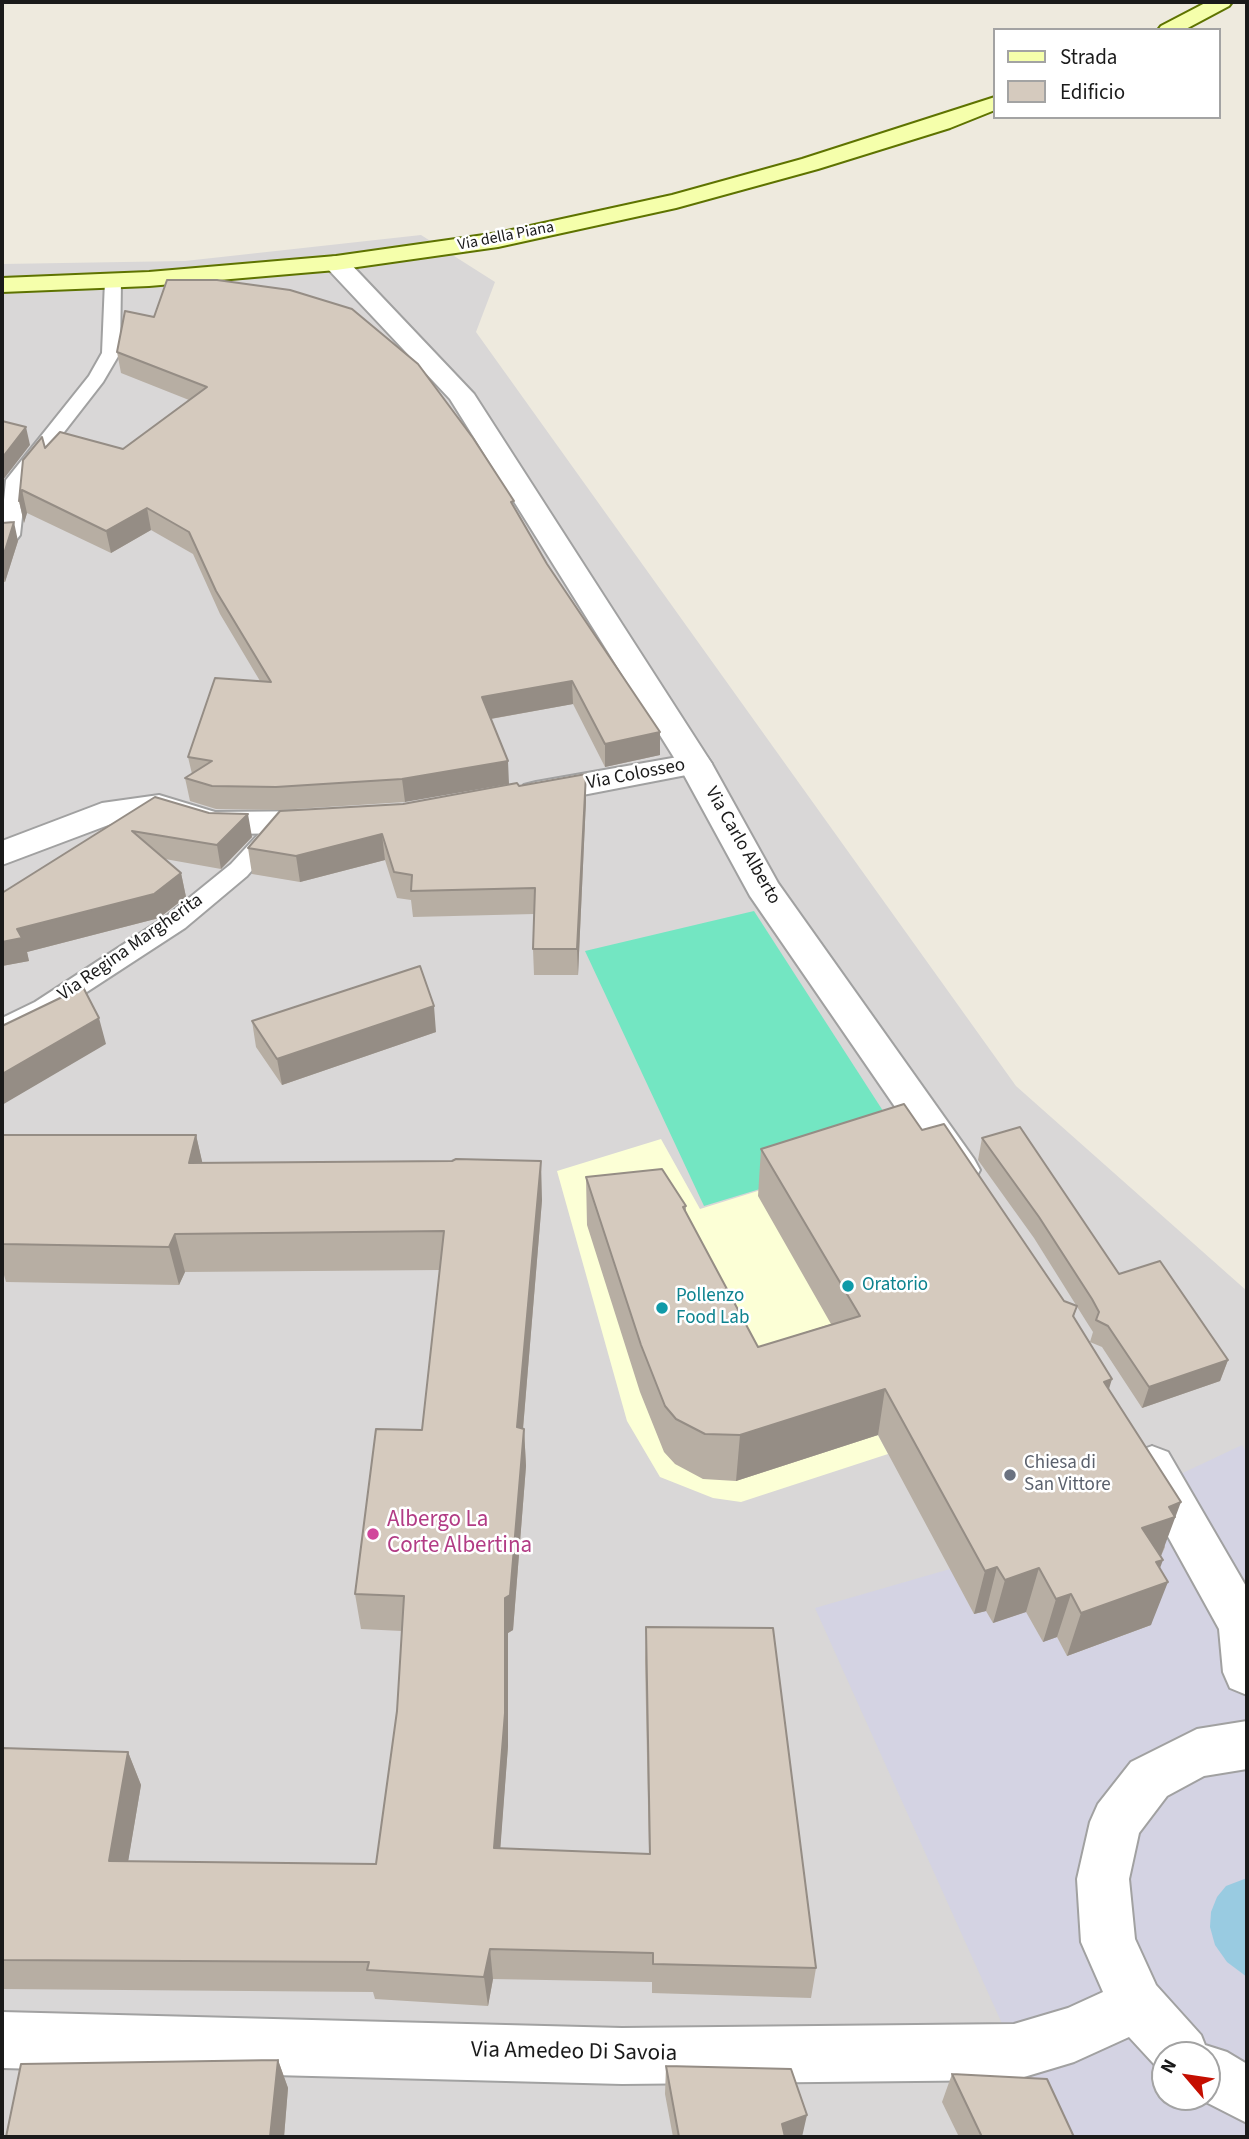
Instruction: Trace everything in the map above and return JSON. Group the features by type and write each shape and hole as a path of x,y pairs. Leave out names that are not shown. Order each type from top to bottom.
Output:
{"main road":[{"path":"1172,28 1222,2"},
{"name":"Via della Piana","path":"2,285 149,279 336,263 498,240 676,201 850,152 993,104"}],"street":[{"name":"Via Carlo Alberto","path":"336,263 461,394 695,764 763,888 978,1195"},
{"path":"149,279 253,293"},
{"name":"Via Carlo Alberto","path":"354,318 375,326 423,353"},
{"name":"Via Colosseo","path":"505,799 695,764"},
{"path":"2,855 114,811 148,807 159,806 214,823 280,824 349,820"},
{"path":"1127,1427 1243,1626 1247,1672"},
{"path":"1169,2041 1137,2004 1108,1942 1102,1878 1116,1822 1149,1779 1197,1753 1247,1745"},
{"name":"Via Amedeo Di Savoia","path":"2,2040 622,2056 1014,2052 1074,2034 1137,2004"},
{"path":"1221,2080 1247,2095"}],"lane":[{"path":"10,535 16,480 97,378 111,353 113,281"},
{"name":"Via Regina Margherita","path":"2,1029 44,1008 176,922 239,870 280,824"}],"shaded area":[{"path":"421,235 495,282 476,332 1016,1086 1247,1291 1247,2137 2,2137 2,264 185,261"},
{"path":"661,1139 700,1209 905,1145 865,1411 888,1454 741,1502 713,1498 660,1477 627,1421 557,1171"},
{"path":"1242,1445 1247,1453 1247,2137 1053,2137 815,1608 950,1569 974,1614 1034,1597 1032,1623 1043,1641 1057,1637 1067,1656 1151,1625 1134,1496"}],"green space":[{"path":"754,911 905,1145 704,1206 585,951"}],"water":[{"path":"1247,1878 1247,1977 1227,1962 1215,1945 1210,1927 1211,1912 1217,1897 1226,1886"}],"building":[{"path":"167,280 217,280 290,290 352,309 418,364 473,438 514,501 511,502 547,564 660,732 605,744 572,681 482,697 508,761 402,779 276,787 212,786 185,778 212,761 188,757 215,678 271,682 216,591 189,532 147,508 106,531 22,490 19,501 23,460 42,437 45,448 60,432 123,449 207,387 117,352 125,311 154,317"},
{"path":"2,421 26,427 2,458"},
{"path":"14,522 2,560 2,523"},
{"path":"586,774 577,949 533,949 535,888 411,891 412,875 394,872 382,834 296,856 248,848 280,811 403,804 517,783 519,786"},
{"path":"155,797 209,813 248,814 217,845 132,831 181,873 154,894 17,929 22,938 2,942 2,893"},
{"path":"420,966 434,1006 277,1059 252,1021"},
{"path":"83,987 99,1018 2,1074 2,1026"},
{"path":"904,1104 922,1130 944,1124 1064,1301 1077,1306 1073,1316 1112,1379 1104,1382 1181,1502 1169,1507 1175,1517 1142,1528 1163,1560 1156,1562 1168,1582 1081,1613 1071,1594 1056,1599 1039,1568 1005,1580 997,1567 985,1571 885,1389 740,1435 705,1434 676,1419 665,1406 641,1345 586,1177 662,1169 686,1206 683,1207 758,1347 860,1316 761,1149"},
{"path":"1020,1127 1119,1274 1160,1261 1228,1360 1149,1387 1108,1326 1096,1320 1099,1312 1092,1299 1039,1217 982,1138"},
{"path":"2,1135 196,1135 189,1163 456,1159 541,1161 517,1427 524,1429 510,1595 505,1598 505,1713 494,1848 650,1854 646,1627 773,1628 816,1968 653,1964 653,1953 490,1949 484,1977 367,1970 369,1962 2,1960 2,1748 128,1752 109,1861 376,1864 397,1711 404,1596 355,1594 376,1429 422,1430 444,1231 175,1234 169,1247 2,1244"},
{"path":"278,2060 270,2137 6,2137 21,2064"},
{"path":"666,2066 791,2069 807,2115 782,2124 785,2137 679,2137"},
{"path":"952,2074 1047,2079 1074,2137 982,2137"}],"place":[{"name":"Oratorio","path":"848,1286"},
{"name":"Pollenzo Food Lab","path":"662,1308"},
{"name":"Chiesa di San Vittore","path":"1010,1475"},
{"name":"Albergo La Corte Albertina","path":"373,1534"}]}
